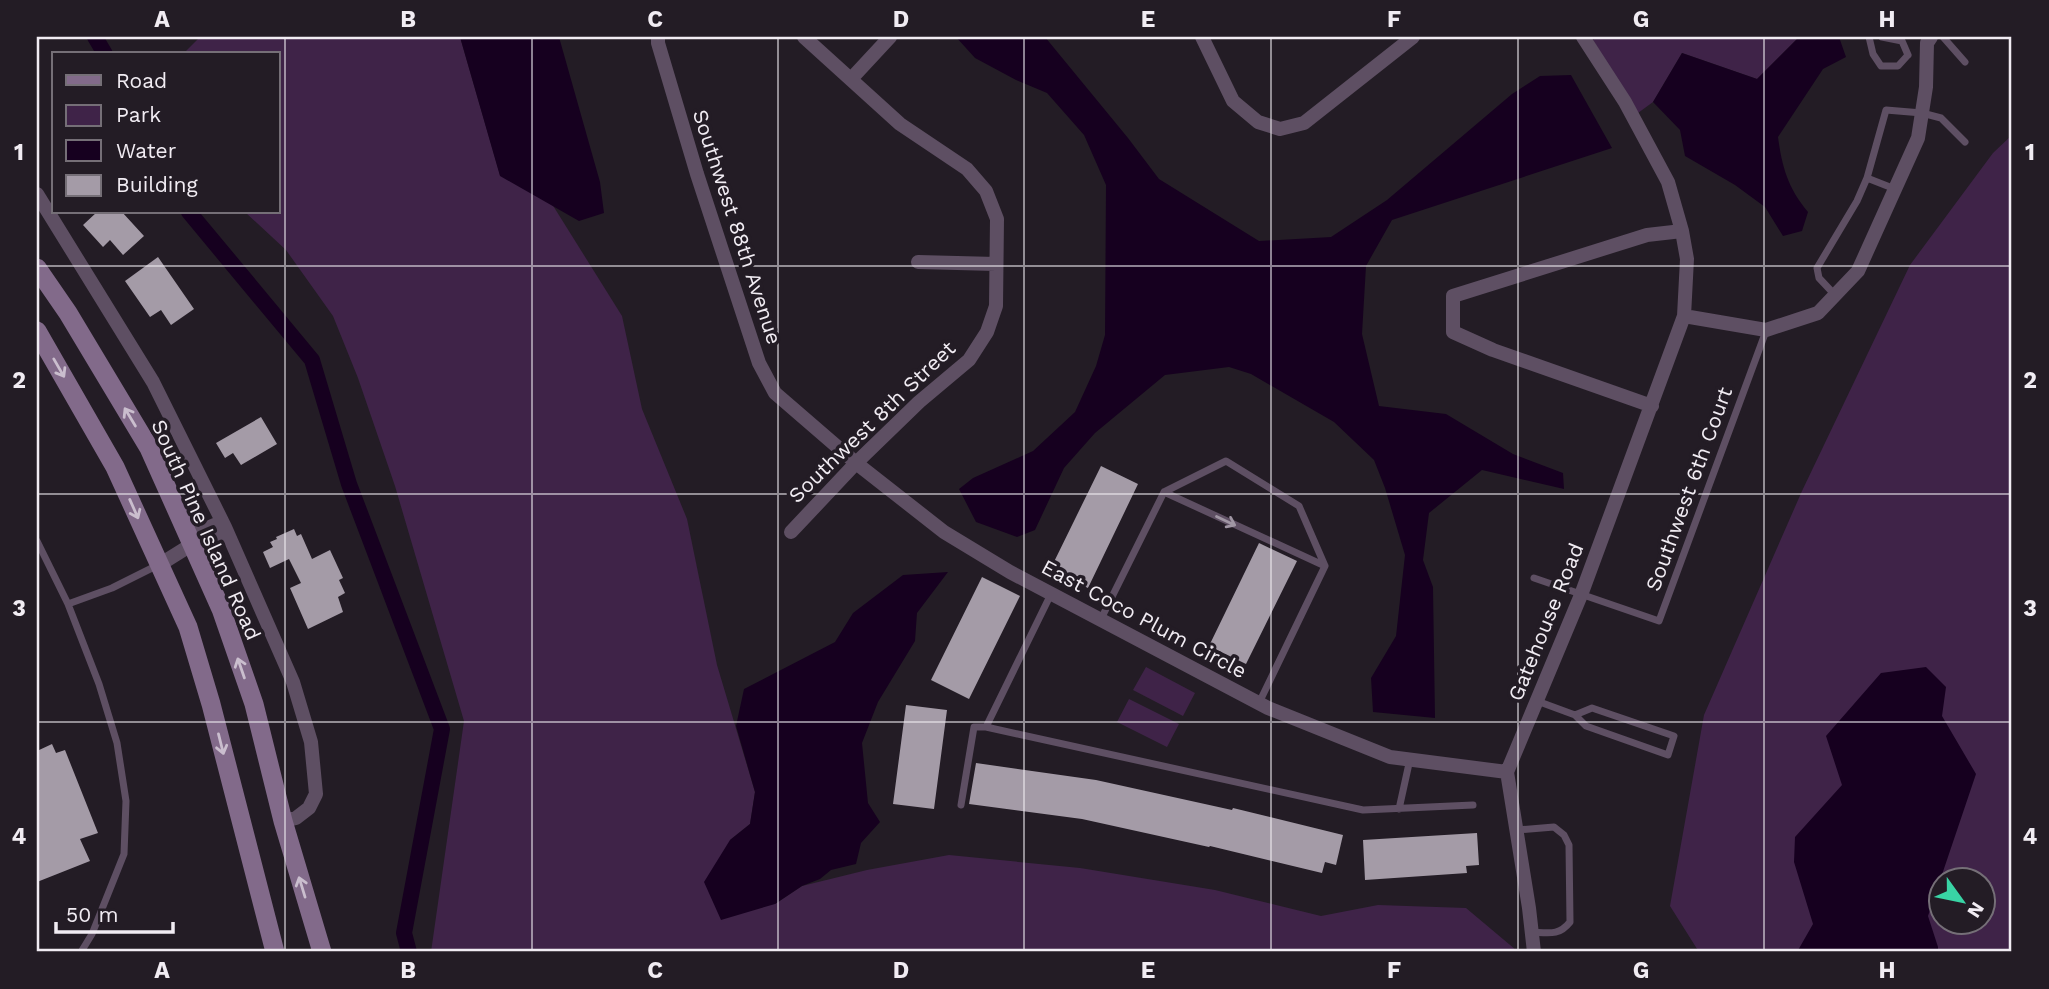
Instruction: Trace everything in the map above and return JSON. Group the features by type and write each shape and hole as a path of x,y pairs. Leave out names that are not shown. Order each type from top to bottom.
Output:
{"main road":[{"name":"South Pine Island Road","path":"37,268 68,313 149,448 221,609 254,704 283,821 322,952"},
{"path":"37,331 115,467 188,627 211,704 275,952"}],"street":[{"name":"Southwest 88th Avenue","path":"658,37 697,174 759,363 775,393 802,416"},
{"path":"804,37 851,79 890,37"},
{"path":"1202,37 1233,101 1258,122 1280,129 1304,123 1413,37"},
{"name":"Gatehouse Road","path":"1507,772 1580,595 1684,316 1687,259 1668,182 1625,102 1583,37"},
{"path":"1684,316 1766,330 1818,313 1858,271 1918,138 1926,87 1927,43 1931,37"},
{"name":"Southwest 8th Street","path":"790,532 919,402 969,360 987,332 996,306 997,219 986,191 967,169 900,124 851,79"},
{"path":"37,194 153,382 225,527 293,682 311,742 316,794 309,808 296,818 283,821"},
{"path":"1651,406 1493,350 1453,332 1453,296 1647,235 1682,231"},
{"path":"918,262 996,264"},
{"name":"East Coco Plum Circle","path":"802,416 856,463 944,532 1010,572 1259,703 1390,757 1507,772"},
{"path":"159,565 191,545 199,546 223,536 225,527"},
{"path":"1507,772 1534,952"}],"lane":[{"path":"1870,37 1873,54 1881,66 1898,66 1908,55"},
{"path":"1882,37 1902,41 1908,55"},
{"path":"1943,37 1965,62"},
{"path":"1908,55 1927,57"},
{"path":"1835,295 1819,278 1817,268 1857,201 1867,178 1886,110 1922,113 1941,118 1965,142"},
{"path":"1867,178 1895,189"},
{"name":"Southwest 6th Court","path":"1580,595 1659,621 1766,330"},
{"path":"1101,619 1164,492 1226,461 1298,506 1325,566 1259,703"},
{"path":"1164,492 1325,566"},
{"path":"37,541 68,604 99,684 117,743 126,801 124,854 92,934 81,952"},
{"path":"68,604 113,587 159,565"},
{"path":"1534,578 1580,595"},
{"path":"986,727 1051,593"},
{"path":"1537,701 1575,715 1586,726 1668,755 1674,736 1592,709 1575,715"},
{"path":"961,805 974,727 986,727 1363,810 1473,805"},
{"path":"1399,809 1410,759"},
{"path":"1517,830 1554,827 1564,835 1569,845 1570,922 1563,931 1556,933 1532,932"}],"green space":[{"path":"200,37 460,37 500,175 552,204 622,316 642,409 687,519 717,665 755,792 750,824 730,840 775,904 802,886 867,870 949,855 1080,868 1215,890 1321,916 1378,905 1466,908 1516,952 431,952 464,721 395,486 358,378 333,316 286,250 247,214 280,214 280,52 185,52"},
{"path":"1596,37 1799,37 1757,79 1682,53 1653,102 1638,113 1593,40"},
{"path":"2012,135 2012,952 1699,952 1670,906 1704,715 1802,491 1910,265 1993,153"},
{"path":"1146,667 1195,693 1183,716 1133,690"},
{"path":"1129,699 1179,724 1167,747 1117,722"}],"water":[{"path":"460,37 559,37 600,182 604,213 579,221 500,176"},
{"path":"956,37 1045,37 1159,179 1259,241 1331,237 1387,200 1512,94 1540,76 1571,75 1612,148 1392,220 1366,266 1362,334 1379,406 1446,414 1513,454 1563,473 1564,489 1482,470 1429,513 1423,560 1433,587 1435,718 1373,712 1371,678 1396,636 1405,555 1374,460 1334,422 1251,374 1229,367 1165,375 1095,433 1064,468 1035,530 1017,537 976,522 959,489 973,478 1033,451 1075,412 1096,366 1105,335 1106,185 1084,135 1047,93 975,58"},
{"path":"1799,37 1839,37 1846,57 1823,69 1778,137 1787,177 1808,212 1802,231 1783,236 1765,207 1735,185 1685,156 1680,130 1653,102 1682,53 1757,79"},
{"path":"948,572 917,613 915,641 878,702 862,743 868,803 880,822 861,843 856,864 831,870 775,904 721,920 704,882 730,840 750,824 755,792 736,726 744,689 835,642 853,613 903,575"},
{"path":"1926,667 1946,687 1942,716 1976,774 1945,866 1926,866 1926,936 1934,936 1938,952 1797,952 1813,924 1794,862 1795,837 1842,785 1826,736 1881,673"}],"building":[{"path":"95,214 124,214 144,236 123,255 110,240 103,247 83,225"},
{"path":"158,257 194,309 171,325 161,310 150,317 125,281"},
{"path":"261,417 277,444 241,465 233,453 225,458 216,443"},
{"path":"1101,466 1138,484 1088,588 1050,570"},
{"path":"294,529 297,536 301,534 312,559 330,550 343,578 339,580 345,593 338,597 343,612 308,629 290,588 301,583 289,559 270,568 263,552 273,547 270,542 277,539 276,537"},
{"path":"1259,543 1297,561 1246,664 1209,646"},
{"path":"982,577 1020,596 969,699 931,680"},
{"path":"906,705 947,710 934,809 893,804"},
{"path":"52,744 56,753 65,750 98,833 80,839 90,861 37,882 37,751"},
{"path":"976,763 1096,780 1232,810 1233,808 1343,835 1336,865 1325,862 1322,873 1082,819 969,804"},
{"path":"1477,833 1479,865 1466,866 1467,873 1365,880 1363,840"}],"waterway":[{"path":"95,37 104,52"},
{"path":"191,214 312,360 349,484 442,729 404,933 409,952"}]}
